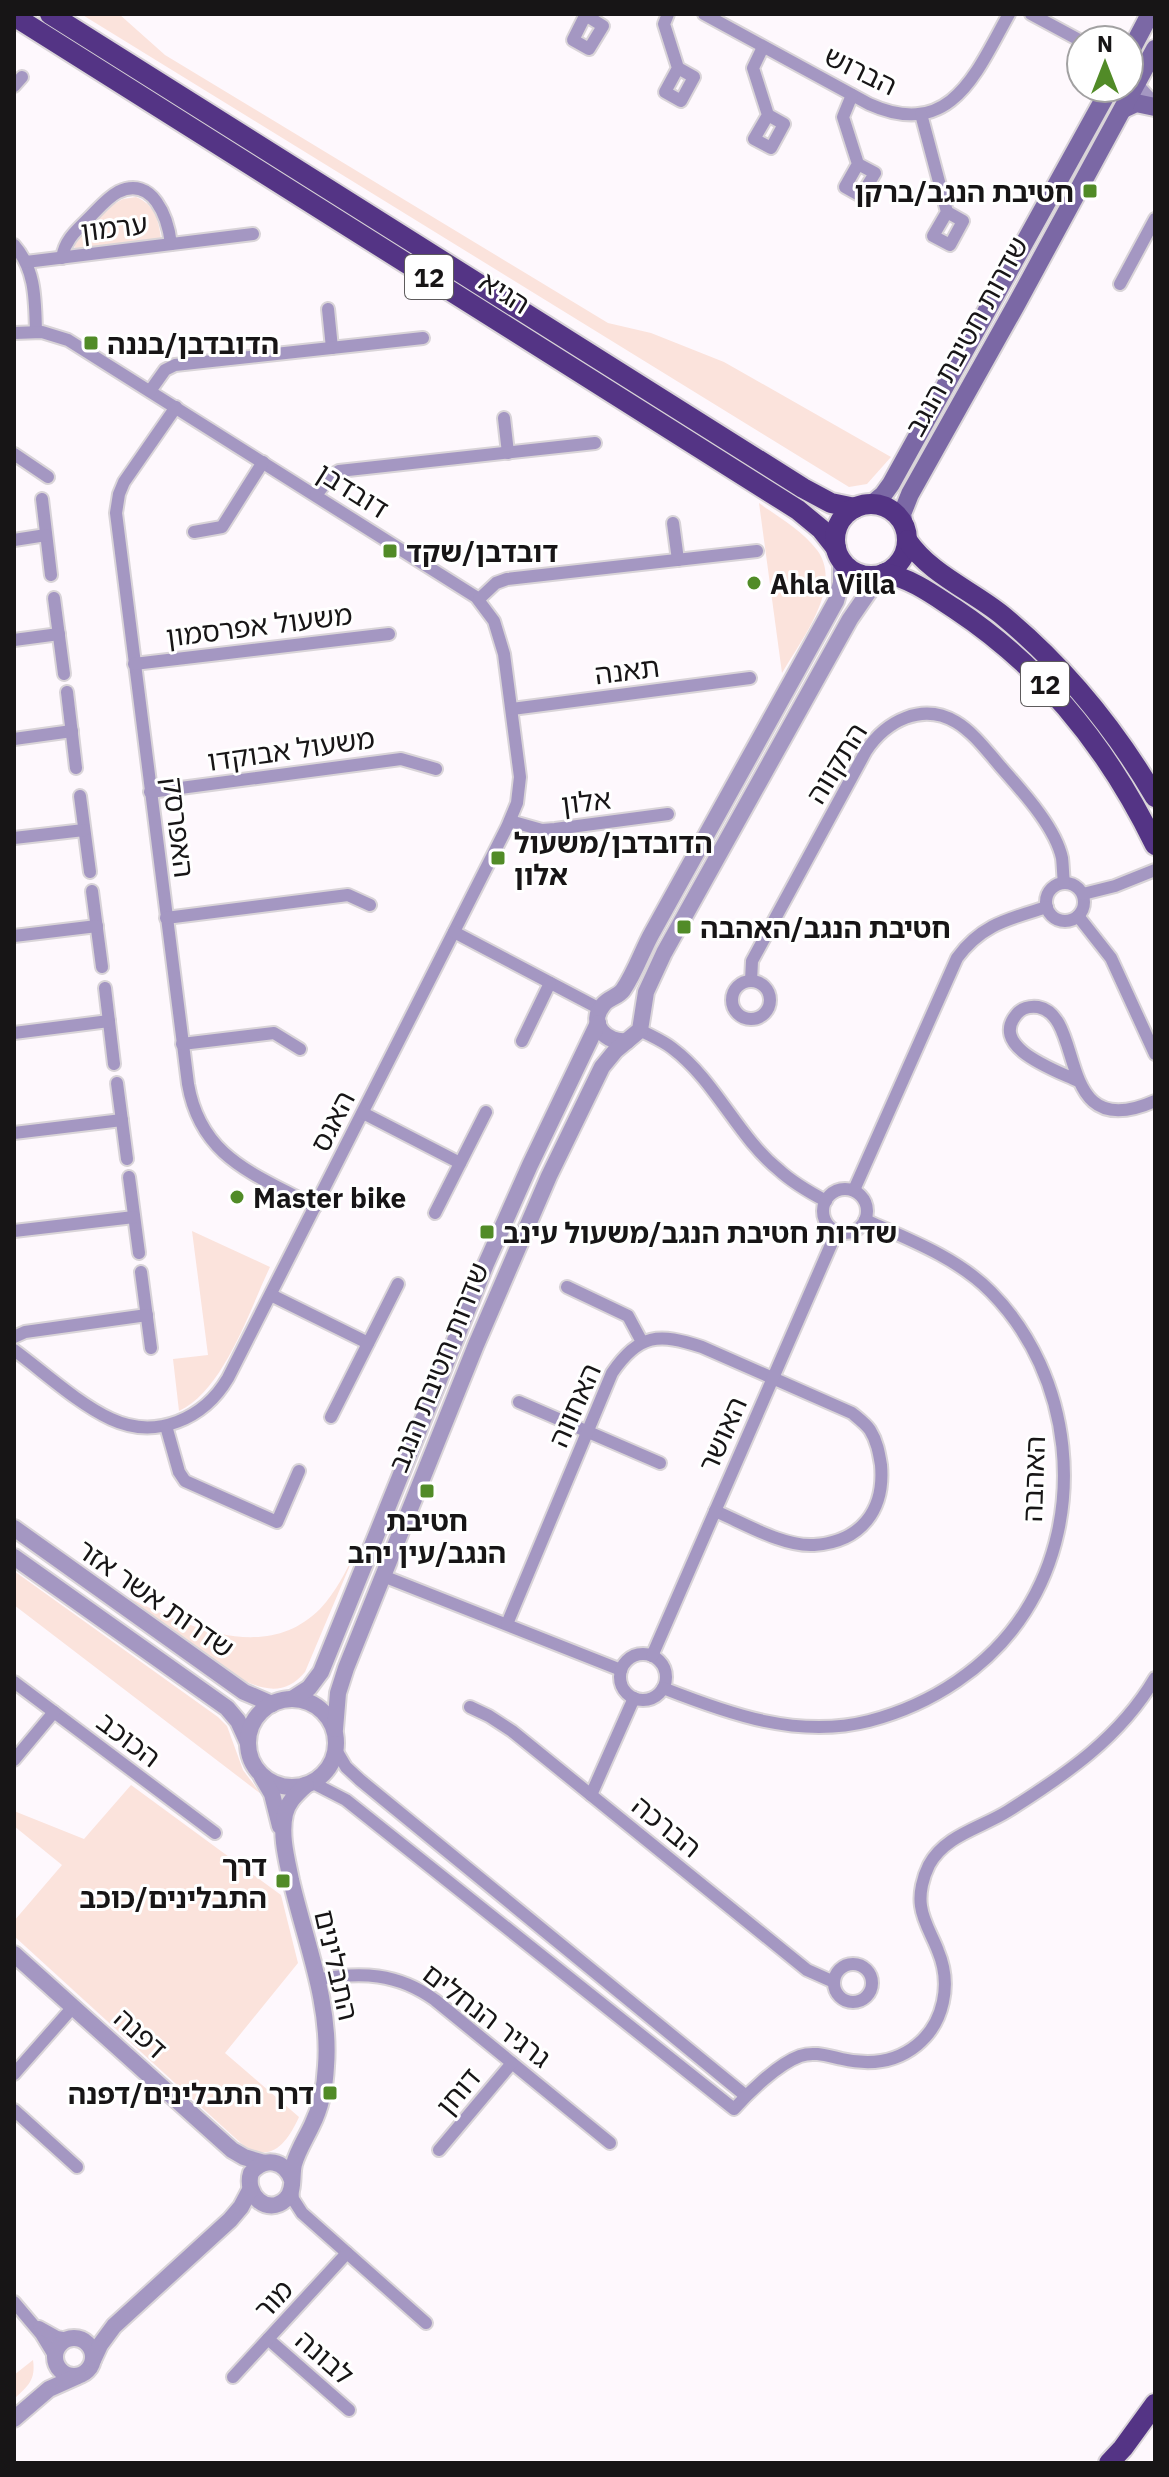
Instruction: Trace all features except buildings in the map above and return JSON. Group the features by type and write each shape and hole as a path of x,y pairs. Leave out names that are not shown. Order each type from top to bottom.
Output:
{"highway":[{"name":"הגיא","path":"50,14 803,488 831,503 863,506"},
{"name":"הגיא","path":"14,16 791,505 817,524 838,554"},
{"name":"12","path":"863,506 891,511 923,561 995,609 1060,668 1115,734 1155,797"},
{"path":"838,554 838,526 845,515 863,506"},
{"path":"883,574 901,560 905,533"},
{"name":"12","path":"838,554 857,573 871,576 883,574 920,585 982,627 1044,683 1075,716 1105,757 1155,845"},
{"path":"1109,2463 1155,2404"},
{"path":"1127,2463 1155,2426"}],"main road":[{"path":"1123,109 1136,103 1155,106"},
{"name":"שדרות חטיבת הנגב","path":"863,506 883,495 898,472 1101,104"},
{"name":"שדרות חטיבת הנגב","path":"905,533 904,506 1125,104"}],"street":[{"path":"668,14 664,24 678,68"},
{"name":"הברוש","path":"704,14 852,95 884,111 899,114 921,114 940,109 962,93 1009,14"},
{"path":"1031,14 1065,32"},
{"path":"763,47 753,68 768,115"},
{"path":"852,95 843,117 858,164"},
{"path":"921,114 947,212"},
{"name":"ערמון","path":"62,258 67,240 106,201 127,189 145,191 158,203 167,221 171,244"},
{"path":"1120,284 1155,219"},
{"name":"ערמון","path":"26,262 253,234"},
{"path":"14,245 26,262 33,285 36,332"},
{"path":"328,309 332,348"},
{"name":"דובדבן","path":"14,333 36,332 68,340 479,599 491,614 501,636 512,709 520,777 518,797 510,821 454,932"},
{"path":"150,391 165,370 175,365 423,338"},
{"name":"האפרסק","path":"176,407 127,476 116,507 192,1106 211,1141 232,1160 315,1207"},
{"path":"504,418 508,453"},
{"path":"316,495 339,471 595,443"},
{"path":"14,454 48,477"},
{"path":"194,532 222,527 263,462"},
{"path":"42,499 51,575"},
{"path":"673,523 678,560"},
{"path":"14,540 46,535"},
{"path":"479,599 496,583 507,579 757,551"},
{"name":"שדרות חטיבת הנגב","path":"292,1699 309,1688 321,1672 476,1289 603,1010 624,988 836,601 841,583 838,554"},
{"name":"שדרות חטיבת הנגב","path":"335,1729 335,1705 343,1675 490,1311 549,1176 602,1067 636,1029 647,988 664,953 850,619 883,574"},
{"path":"54,598 64,674"},
{"path":"14,640 59,634"},
{"name":"משעול אפרסמון","path":"134,664 389,634"},
{"name":"תאנה","path":"512,709 750,678"},
{"path":"67,692 76,768"},
{"name":"התקווה","path":"751,981 752,961 866,751 889,724 915,715 944,716 959,723 976,739 1027,797 1049,830 1062,858 1064,883"},
{"path":"14,739 72,731"},
{"name":"משעול אבוקדו","path":"150,792 401,759 436,769"},
{"path":"80,796 90,872"},
{"name":"אלון","path":"510,821 542,830 668,814"},
{"path":"14,838 84,830"},
{"path":"1083,894 1115,886 1155,870"},
{"path":"1064,883 1072,884 1083,894 1083,909 1078,916 1065,921 1052,915 1047,907 1047,894 1064,883"},
{"path":"92,891 102,967"},
{"path":"166,918 348,895 370,905"},
{"path":"854,1190 957,958 969,942 987,929 1047,907"},
{"path":"1078,916 1111,958 1155,1054"},
{"path":"14,936 97,926"},
{"path":"454,932 603,1010"},
{"name":"האגס","path":"14,1350 98,1412 114,1420 144,1427 166,1426 188,1419 200,1411 221,1391 454,932"},
{"path":"522,1041 550,983"},
{"path":"105,988 114,1064"},
{"path":"603,1010 623,997 633,1001 636,1029"},
{"path":"1078,1081 1029,1057 1016,1047 1011,1031 1018,1013 1033,1007 1055,1016 1078,1081 1096,1103 1116,1111 1127,1111 1155,1101"},
{"path":"603,1010 607,1038 616,1042 636,1029"},
{"path":"14,1033 109,1021"},
{"path":"636,1029 672,1048 778,1170 826,1201"},
{"path":"182,1044 274,1033 300,1049"},
{"path":"117,1083 127,1159"},
{"path":"435,1213 486,1112"},
{"path":"363,1113 460,1163"},
{"path":"14,1133 122,1120"},
{"path":"129,1177 139,1253"},
{"path":"837,1190 854,1190 866,1202 868,1211 865,1220 854,1231 837,1231 825,1219 823,1211 826,1201 837,1190"},
{"path":"14,1231 134,1217"},
{"name":"האהבה","path":"663,1688 719,1710 764,1722 800,1726 868,1721 911,1707 977,1667 1018,1621 1040,1583 1060,1518 1063,1479 1062,1439 1056,1405 1040,1360 1017,1324 991,1292 973,1277 936,1254 865,1220"},
{"name":"האושר","path":"652,1656 837,1231"},
{"path":"141,1272 151,1348"},
{"path":"331,1417 398,1284"},
{"path":"567,1287 628,1316 642,1342 657,1337 702,1347 852,1413 869,1428 879,1449 882,1485 878,1504 861,1528 847,1537 831,1543 800,1545 715,1511"},
{"path":"271,1295 368,1343"},
{"path":"14,1337 25,1332 147,1315"},
{"name":"האחווה","path":"507,1624 612,1373 625,1354 642,1342"},
{"path":"519,1402 660,1463"},
{"path":"166,1426 179,1472 185,1481 277,1522 299,1471"},
{"name":"שדרות אשר אזר","path":"14,1528 244,1692 272,1704"},
{"name":"שדרות אשר אזר","path":"14,1557 227,1708 238,1721 248,1743"},
{"path":"383,1576 621,1670"},
{"path":"643,1654 652,1656 664,1668 666,1677 663,1688 652,1698 643,1700 626,1694 621,1686 621,1670 626,1661 643,1654"},
{"path":"310,1784 328,1769 336,1750 335,1729 319,1707 306,1701 292,1699 272,1704 253,1723 248,1743 250,1757 261,1775 285,1787 310,1784 346,1800 734,2109 746,2096 800,2056 815,2054 860,2062 883,2061 907,2052 919,2043 935,2022 945,1990 941,1959 921,1906 922,1886 933,1859 954,1839 1004,1814 1088,1757 1127,1718 1155,1678"},
{"name":"הכוכב","path":"14,1682 215,1833"},
{"path":"591,1795 634,1698"},
{"name":"הברכה","path":"470,1707 512,1731 807,1970 834,1982"},
{"path":"14,1760 54,1712"},
{"path":"336,1750 346,1767 360,1780 746,2096"},
{"name":"התבלינים","path":"261,1775 272,1794 285,1843"},
{"name":"התבלינים","path":"292,2183 295,2163 316,2116 326,2073 327,2030 294,1891 283,1828 286,1810 294,1797 310,1784"},
{"name":"דפנה","path":"14,1954 232,2150 244,2157 269,2162"},
{"name":"גרגיר הנחלים","path":"316,1980 365,1975 388,1977 411,1985 435,2000 610,2143"},
{"path":"14,2074 73,2007"},
{"name":"דוחן","path":"439,2150 512,2063"},
{"path":"14,2110 77,2167"},
{"path":"14,2419 58,2383 89,2369 100,2345 114,2326 241,2207 255,2168 288,2157 303,2143"},
{"name":"דפנה","path":"232,2150 242,2164 249,2185"},
{"path":"269,2162 286,2168 294,2201 304,2215"},
{"path":"230,2220 254,2207 286,2199 292,2183"},
{"path":"249,2185 255,2199 292,2208 304,2215 426,2323"},
{"name":"מור","path":"233,2377 347,2253"},
{"path":"14,2302 41,2334 58,2369 65,2374 80,2375"},
{"path":"30,2321 49,2333 89,2346 93,2360"},
{"path":"33,2402 50,2380 58,2346 72,2339 92,2338 114,2326"},
{"name":"לבונה","path":"268,2339 349,2410"}],"shaded area":[{"path":"81,14 119,14 165,55 608,323 651,333 724,362 891,457 867,484 849,487"},
{"path":"136,197 148,204 154,213 161,238 74,249 76,240 114,204"},
{"path":"759,503 804,536 817,550 824,564 826,580 817,613 782,673"},
{"path":"192,1231 270,1267 222,1368 195,1401 179,1411 173,1359 208,1355"},
{"path":"356,1551 305,1672 285,1687 270,1689 245,1681 125,1596 198,1628 249,1637 274,1635 298,1626 320,1609 336,1588"},
{"path":"14,1571 218,1717 227,1726 243,1770 261,1794 14,1605"},
{"path":"131,1785 281,1895 298,1963 225,2053 299,2117 290,2134 271,2151 255,2151 245,2147 14,1936 14,1921 62,1865 14,1826 14,1811 84,1839"},
{"path":"33,2360 30,2382 14,2399 14,2375"}],"place":[{"name":"חטיבת הנגב/ברקן","path":"1090,191"},
{"name":"הדובדבן/בננה","path":"91,343"},
{"name":"דובדבן/שקד","path":"390,551"},
{"name":"Ahla Villa","path":"754,583"},
{"name":"הדובדבן/משעול אלון","path":"498,858"},
{"name":"חטיבת הנגב/האהבה","path":"684,927"},
{"name":"Master bike","path":"237,1197"},
{"name":"שדרות חטיבת הנגב/משעול עינב","path":"487,1232"},
{"name":"חטיבת הנגב/עין יהב","path":"427,1491"},
{"name":"דרך התבלינים/כוכב","path":"283,1881"},
{"name":"דרך התבלינים/דפנה","path":"330,2093"}]}
